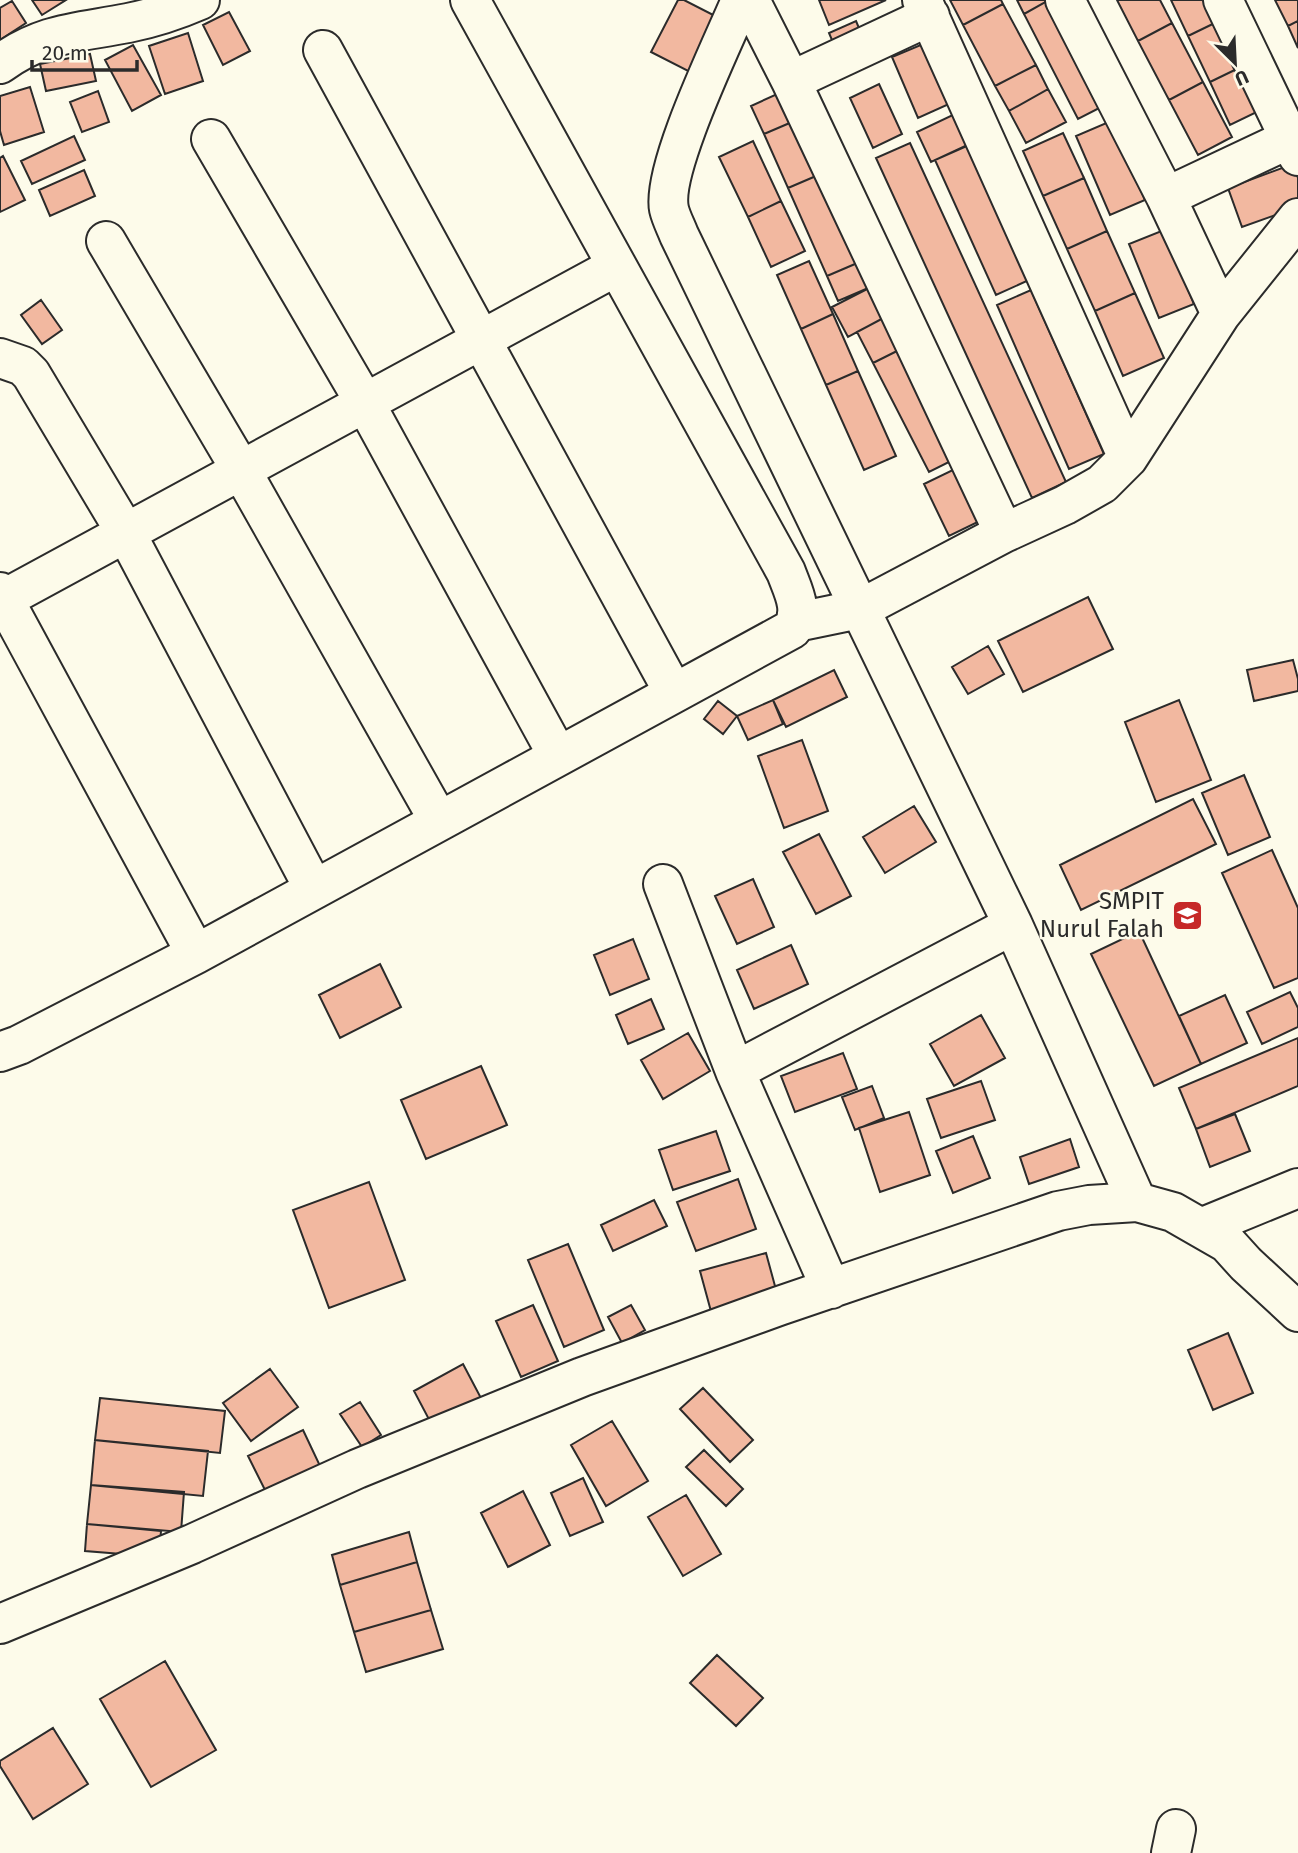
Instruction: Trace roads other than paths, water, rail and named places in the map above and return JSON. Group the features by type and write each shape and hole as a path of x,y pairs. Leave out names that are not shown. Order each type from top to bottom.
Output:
{"street":[{"path":"0,64 18,50 53,36 130,23 170,13 200,0"},
{"path":"0,1052 196,954 792,629 797,622 796,599 786,572 470,0"},
{"path":"741,0 686,131 671,178 669,208 679,234 1013,925 1137,1202"},
{"path":"751,0 1004,533"},
{"path":"1065,0 1166,197 1221,314"},
{"path":"1166,197 1294,147 1223,0"},
{"path":"791,81 926,8 1128,458"},
{"path":"323,50 674,693"},
{"path":"211,139 365,403 558,756"},
{"path":"797,622 860,609 1102,484 1128,458 1221,314 1298,218"},
{"path":"106,241 242,470 439,821"},
{"path":"196,954 2,596 126,533 617,266"},
{"path":"0,358 23,366 31,374 126,533 314,889"},
{"path":"663,884 735,1071 831,1289"},
{"path":"735,1071 1013,925"},
{"path":"1203,1227 1298,1188"},
{"path":"0,1624 192,1544 356,1469 582,1377 1058,1211 1100,1204 1137,1202 1173,1212 1227,1243 1298,1312"}],"place":[{"name":"SMPIT Nurul Falah","path":"1187,915"}]}
